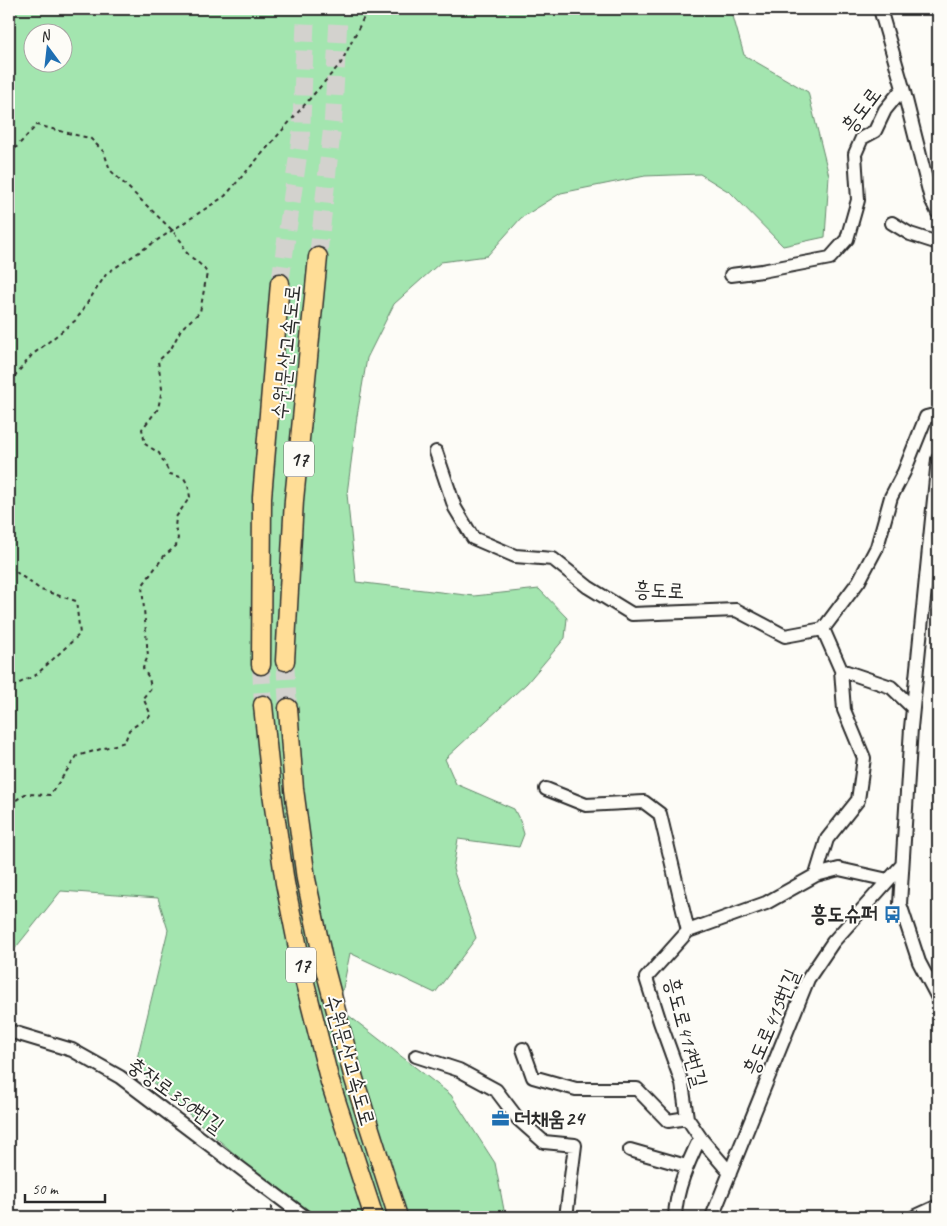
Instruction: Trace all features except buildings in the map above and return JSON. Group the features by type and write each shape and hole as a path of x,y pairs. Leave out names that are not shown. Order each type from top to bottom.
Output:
{"highway":[{"name":"수원문산고속도로","path":"285,661 294,500 318,257"},
{"name":"수원문산고속도로","path":"261,665 262,497 280,283"},
{"name":"수원문산고속도로","path":"263,705 283,874 305,983 330,1082 374,1217"},
{"name":"수원문산고속도로","path":"288,708 294,789 306,879 323,960 354,1079 398,1217"}],"street":[{"name":"흥도로","path":"880,9 903,88 931,199 938,213"},
{"name":"흥도로","path":"731,275 830,258 847,239 858,200 854,154 862,138 875,131 885,110 903,88"},
{"path":"892,223 910,234 938,243"},
{"path":"816,875 827,840 858,800 864,758 844,710 841,670 823,629 859,581 877,547 891,497 904,472 926,417 938,414"},
{"name":"흥도로","path":"436,452 455,508 473,538 515,556 553,559 588,587 632,614 736,610 785,636 823,629"},
{"path":"938,459 913,708 900,904 919,962 938,998"},
{"path":"841,670 891,687 913,708"},
{"path":"546,789 586,805 644,802 660,814 688,931"},
{"name":"흥도로415번길","path":"712,1217 808,980 833,942 902,865"},
{"name":"흥도로417번길","path":"730,1172 700,1138 687,1118 682,1082 646,978 688,931 766,903 816,875 839,869 888,880"},
{"name":"충장로350번길","path":"9,1031 72,1050 120,1077 305,1217"},
{"path":"523,1049 533,1077 576,1089 637,1089 668,1121 687,1118"},
{"path":"416,1056 459,1070 496,1090 518,1119 544,1142 575,1145 566,1217"},
{"path":"675,1217 676,1204 686,1166 700,1138"},
{"path":"630,1150 686,1166"},
{"path":"914,1217 938,1206"}],"path":[{"path":"9,383 32,355 76,320 107,273 224,196 341,63 368,9"},
{"path":"9,155 37,124 90,138 104,152 110,170 172,230 184,245 183,248 186,253 204,267 208,273 200,312 181,329 171,349 158,361 162,389 158,409 142,429 145,444 159,453 170,474 184,478 188,485 190,497 176,517 175,528 178,538 176,546 164,556 142,586 148,656 143,668 149,678 151,688 143,698 151,715 129,730 125,742 77,756 50,795 25,794 9,805"},
{"path":"9,567 41,590 76,601 80,634 36,675 9,688"}],"green space":[{"path":"9,9 731,9 744,55 808,92 829,176 825,237 783,246 731,193 700,174 645,176 561,193 521,218 487,256 441,262 394,304 367,358 347,494 356,582 474,596 539,589 567,618 565,638 527,683 445,759 456,784 514,809 524,834 519,847 458,839 453,869 476,938 435,993 350,953 339,1008 451,1095 495,1163 504,1210 499,1217 307,1217 135,1067 168,930 158,898 61,891 9,956"}],"tunnel":[{"path":"280,283 301,135 306,9"},
{"path":"318,257 333,120 339,9"},
{"path":"285,661 288,708"},
{"path":"261,665 263,705"}],"place":[{"name":"흥도슈퍼","path":"892,914"},
{"name":"더채움24","path":"500,1118"}]}
